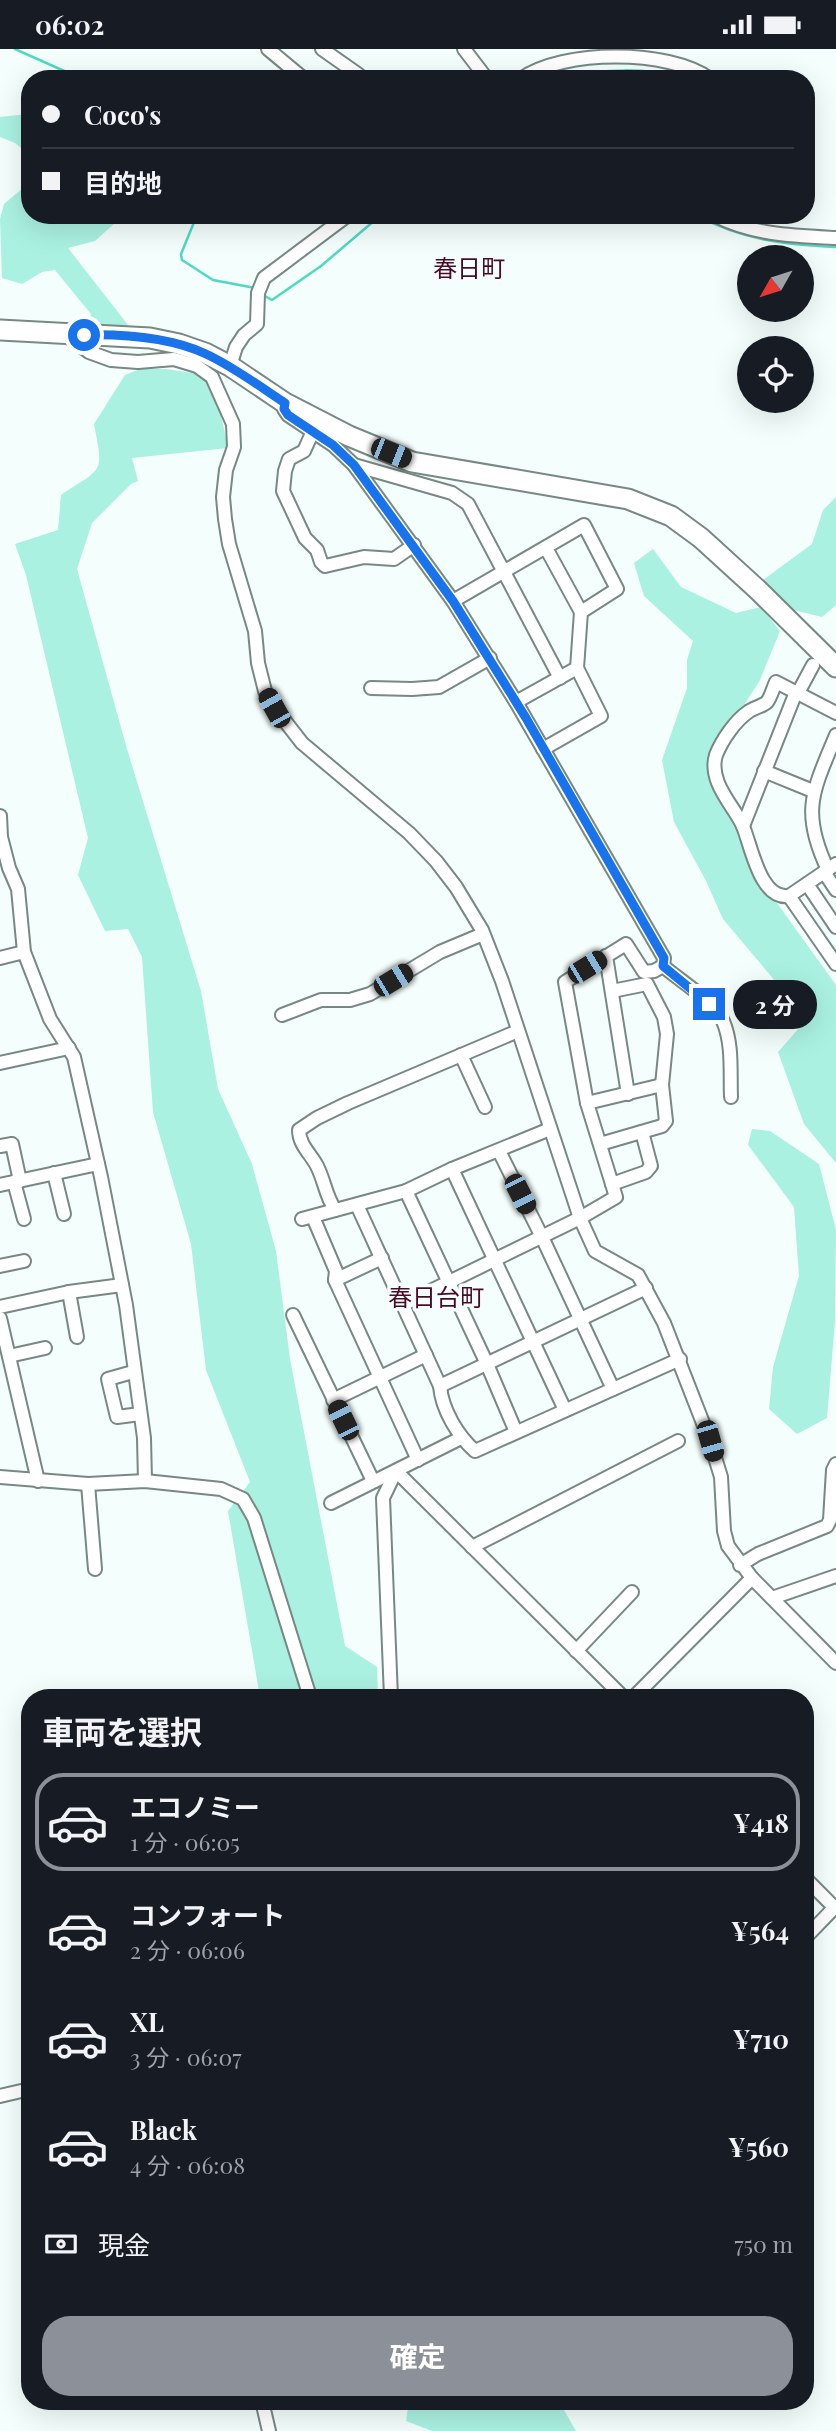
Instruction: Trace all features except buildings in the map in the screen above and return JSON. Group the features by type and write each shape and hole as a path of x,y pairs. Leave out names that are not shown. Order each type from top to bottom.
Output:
{"highway":[{"path":"0,330 164,341 192,349 230,366 285,403 349,436 412,462 628,499 671,516 711,546 836,667"}],"street":[{"path":"268,49 293,70"},
{"path":"322,49 352,70"},
{"path":"464,49 480,70"},
{"path":"534,70 582,57 606,55 678,61 698,70"},
{"path":"230,366 236,347 244,335 257,324 258,293 264,278 336,224"},
{"path":"737,224 749,229 790,236 836,238"},
{"path":"66,335 89,352 111,360 138,362 174,359 197,366 212,377 233,424 234,447 226,470 223,497 225,519 229,544 255,631 258,663 265,691 280,716 302,743 409,833 456,887 483,933 580,1217 595,1251 638,1276 680,1359 721,1478 724,1531 728,1546 751,1577 836,1663"},
{"path":"285,403 284,409 288,415 333,445 354,465 453,601 490,658 664,958 663,966"},
{"path":"313,431 304,451 289,459 283,491 305,538 317,550 321,562 326,566 364,557 394,559 414,545"},
{"path":"354,465 452,493 468,504 559,678"},
{"path":"453,601 584,525 617,589 581,613"},
{"path":"543,748 601,716 577,668 581,613 546,548"},
{"path":"371,688 439,687 490,658"},
{"path":"743,825 797,693 813,665"},
{"path":"516,702 577,668"},
{"path":"829,868 789,896 777,894 759,873 743,825 720,789 715,762 717,753 731,729 746,713 766,703 776,682 836,713"},
{"path":"836,735 813,791 811,804 819,851 829,868 836,890"},
{"path":"764,771 813,791"},
{"path":"0,816 0,837 18,889 24,952 50,1019 74,1057 98,1164 122,1285 144,1438 145,1481"},
{"path":"807,884 836,927"},
{"path":"789,896 836,964"},
{"path":"282,1015 320,1000 350,1000 370,994 440,952 483,933"},
{"path":"404,1304 542,1237 616,1197 587,1103 565,982 626,944 644,972 663,966"},
{"path":"0,958 24,952"},
{"path":"607,956 628,1094"},
{"path":"663,966 723,1019 729,1041 731,1097"},
{"path":"600,1144 662,1126 666,1121 662,1085 667,1034 664,1017 647,984 612,991"},
{"path":"335,1209 326,1196 318,1167 299,1138 299,1131 317,1118 348,1103 518,1031"},
{"path":"0,1063 69,1048"},
{"path":"461,1055 485,1107"},
{"path":"587,1103 662,1085"},
{"path":"418,1460 335,1280 336,1271 308,1218 406,1191 550,1129"},
{"path":"612,1184 646,1172 651,1166 642,1132"},
{"path":"0,1146 12,1143 24,1219"},
{"path":"499,1151 613,1389"},
{"path":"0,1185 98,1164"},
{"path":"452,1169 565,1410"},
{"path":"54,1173 64,1214"},
{"path":"406,1191 488,1364 516,1432"},
{"path":"357,1205 404,1304 461,1438 475,1451 680,1359"},
{"path":"335,1280 382,1258"},
{"path":"0,1266 24,1261"},
{"path":"0,1307 69,1292 122,1285"},
{"path":"440,1387 646,1288"},
{"path":"69,1292 77,1338"},
{"path":"293,1315 373,1481"},
{"path":"0,1318 38,1481"},
{"path":"9,1356 45,1348"},
{"path":"333,1400 426,1355"},
{"path":"133,1372 108,1379 117,1417 140,1414"},
{"path":"331,1503 461,1438"},
{"path":"472,1547 678,1441"},
{"path":"740,1565 758,1554 827,1527 830,1520 833,1470 836,1464"},
{"path":"396,1471 615,1689"},
{"path":"391,1689 383,1498 396,1471"},
{"path":"0,1476 88,1484 145,1481 221,1489 243,1499 254,1518 307,1689"},
{"path":"88,1484 95,1569"},
{"path":"772,1598 836,1576"},
{"path":"642,1689 751,1577"},
{"path":"576,1651 632,1592"},
{"path":"814,1887 835,1907 814,1929"},
{"path":"0,2096 21,2091"},
{"path":"264,2410 269,2431"}],"green space":[{"path":"21,115 21,148 0,137 0,117"},
{"path":"21,190 21,224 114,224 95,241 68,248 135,334 96,330 89,322 91,314 55,270 42,272 22,284 2,278 0,219 4,204"},
{"path":"140,369 166,369 205,375 219,406 228,448 132,458 138,481 131,484 92,523 77,569 127,749 201,991 218,1089 252,1164 276,1251 290,1359 345,1646 377,1667 378,1689 259,1689 228,1511 250,1482 206,1370 191,1244 153,1112 142,957 128,929 105,931 78,875 88,838 26,575 15,544 58,530 61,495 93,474 97,468 99,453 94,424 125,375"},
{"path":"836,497 836,605 822,617 785,608 763,580 812,544 823,510"},
{"path":"653,549 681,587 736,613 761,607 780,631 760,680 708,761 724,804 769,892 836,985 836,1163 804,1124 778,1052 807,1019 723,919 674,822 662,760 687,688 687,660 693,641 644,596 634,563"},
{"path":"752,1129 770,1131 819,1164 836,1230 835,1321 827,1418 797,1434 769,1409 773,1367 799,1276 794,1207 748,1145"},
{"path":"408,2410 564,2410 576,2431 432,2431 406,2421"}],"waterway":[{"path":"15,49 62,70"},
{"path":"193,224 181,254 182,260 213,280 255,288"},
{"path":"263,295 272,300 321,266 370,224"},
{"path":"715,224 764,240 836,247"}],"district":[{"name":"春日町","path":"469,267"},
{"name":"春日台町","path":"436,1296"}],"route":[{"path":"84,335 150,338 205,353 230,366 285,403 284,409 288,415 333,445 354,465 414,545 494,664 664,958 663,966 709,1004"}]}
